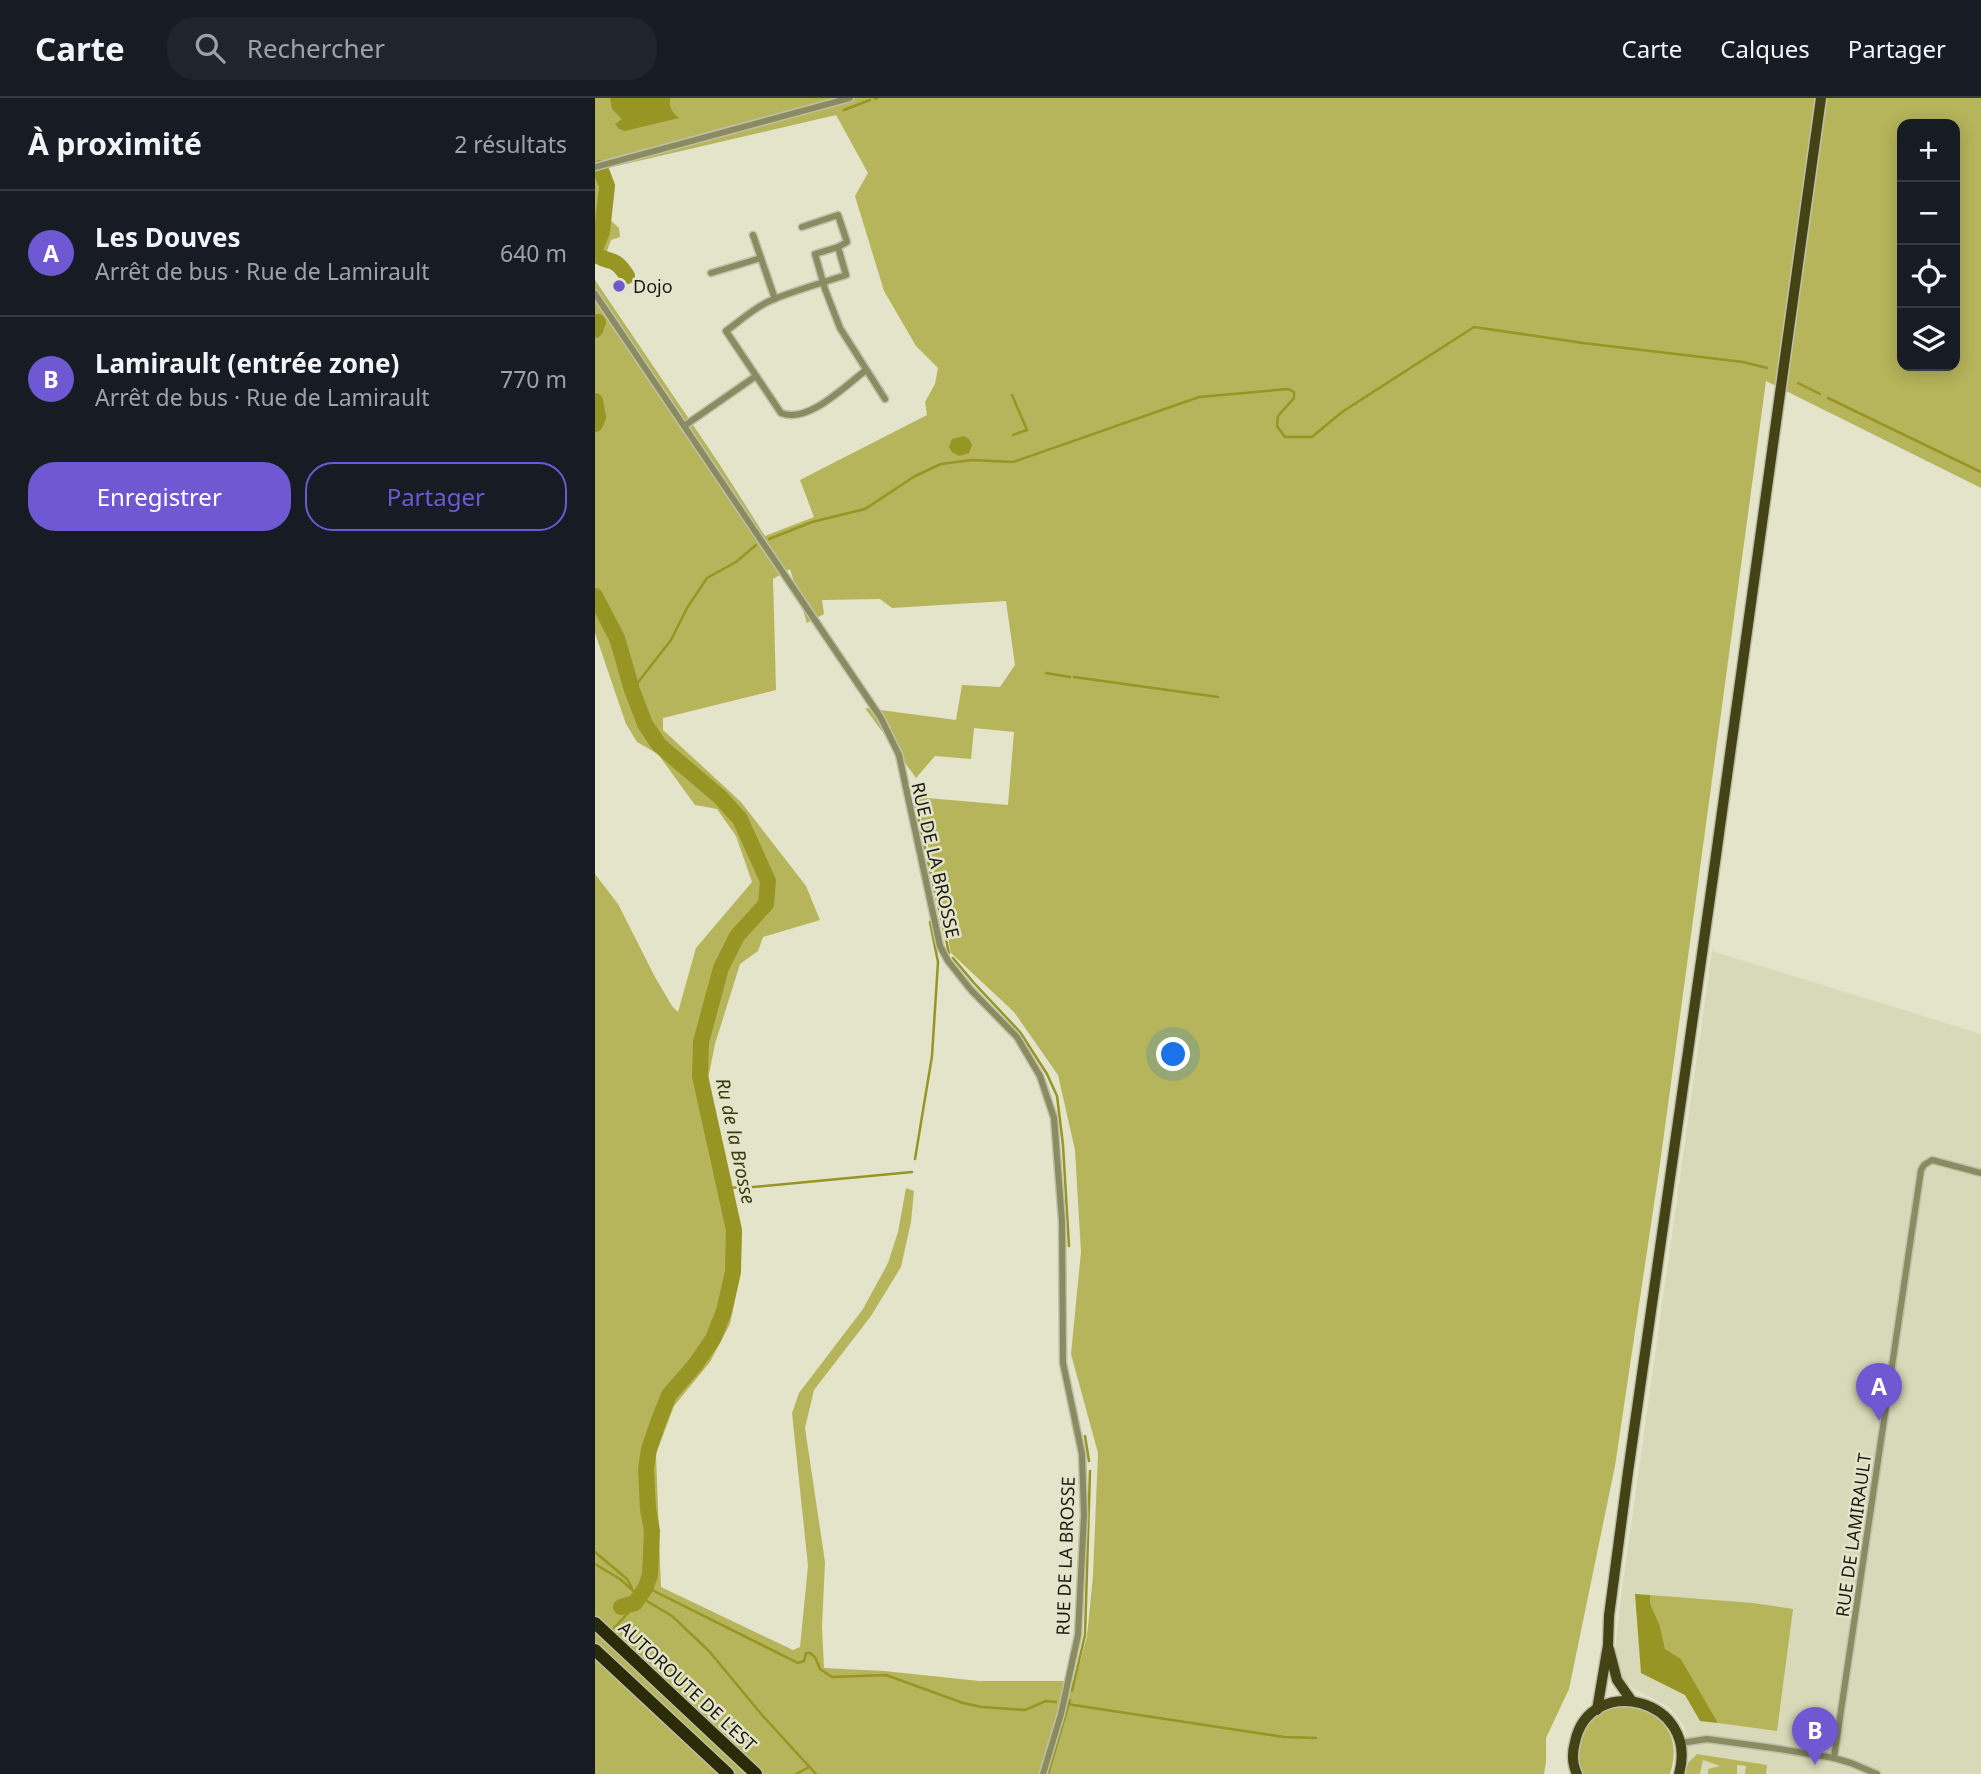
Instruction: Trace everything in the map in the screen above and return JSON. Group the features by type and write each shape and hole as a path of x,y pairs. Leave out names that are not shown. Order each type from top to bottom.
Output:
{"highway":[{"name":"AUTOROUTE DE L’EST","path":"595,1623 756,1774"},
{"name":"AUTOROUTE DE L’EST","path":"595,1650 728,1774"}],"main road":[{"path":"1597,1710 1821,98"},
{"path":"1608,1645 1618,1680 1631,1700"},
{"path":"1577,1774 1573,1752 1576,1735 1584,1721 1613,1702 1631,1700 1648,1704 1663,1714 1674,1727 1681,1743 1679,1774"}],"street":[{"path":"595,166 850,98"},
{"path":"802,227 838,215 847,242 815,254 840,328 885,399"},
{"path":"753,235 775,299"},
{"path":"838,247 846,275 775,299 726,331 781,413 788,416 814,409 866,370"},
{"path":"711,273 761,258"},
{"name":"RUE DE LA BROSSE","path":"595,294 881,718 899,755 940,946 971,990 1017,1037 1040,1076 1054,1118 1062,1221 1063,1363 1083,1454 1084,1515 1078,1635 1061,1714 1043,1774"},
{"path":"684,426 756,376"},
{"name":"RUE DE LAMIRAULT","path":"1834,1758 1921,1170 1932,1160 1981,1174"},
{"path":"1681,1743 1707,1739 1834,1758 1877,1774"}],"shaded area":[{"path":"595,98 1981,98 1981,488 1766,381 1660,1164 1615,1466 1569,1689 1546,1738 1544,1774 595,1774 595,874 618,904 655,977 678,1012 696,948 752,882 736,836 717,809 695,805 658,754 637,742 626,724 595,633 595,280 765,536 814,517 800,480 927,415 925,402 935,384 938,368 916,346 884,291 855,196 868,173 836,115 595,171","holes":["790,569 807,623 824,614 822,600 880,599 892,608 1006,601 1015,665 1000,687 962,685 956,720 865,708 916,778 935,756 971,759 974,728 1014,732 1008,805 915,797 951,953 1014,1012 1058,1075 1075,1150 1081,1252 1071,1354 1098,1453 1093,1576 1087,1636 1075,1681 979,1681 824,1668 822,1627 825,1562 805,1428 814,1390 871,1316 901,1267 911,1222 914,1191 906,1188 898,1232 888,1263 863,1309 799,1393 792,1413 808,1566 800,1647 793,1650 661,1587 656,1454 674,1406 710,1362 730,1324 739,1281 739,1241 731,1180 714,1116 708,1079 715,1044 740,964 758,951 763,937 820,920 806,886 741,802 663,730 663,718 776,690 773,579"]},
{"path":"610,98 670,98 671,110 679,118 625,131 615,124 622,119 612,109"},
{"path":"595,176 598,178 600,216 619,228 620,237 611,240 605,256 595,255"},
{"path":"964,436 972,445 969,453 959,456 949,447 952,439"},
{"path":"1712,951 1981,1034 1981,1774 1684,1774 1688,1763 1684,1725 1669,1707 1633,1688 1619,1674 1616,1640 1623,1582"},
{"path":"1635,1594 1650,1595 1650,1603 1660,1626 1665,1649 1681,1659 1718,1723 1700,1721 1685,1695 1641,1673"},
{"path":"1650,1595 1793,1609 1777,1731 1718,1723 1681,1659 1665,1650 1660,1626 1650,1603"},
{"path":"1628,1705 1651,1714 1667,1729 1674,1749 1670,1774 1581,1774 1576,1756 1585,1726 1597,1714 1611,1707"},
{"path":"1697,1754 1767,1765 1766,1774 1745,1774 1746,1766 1737,1765 1737,1774 1708,1774 1708,1769 1720,1766 1703,1760 1700,1774 1684,1774 1688,1763"}],"waterway":[{"path":"844,110 870,100"},
{"name":"Ru de la Brosse","path":"595,249 602,232 607,186 600,168"},
{"name":"Ru de la Brosse","path":"595,254 615,263 627,276"},
{"name":"Ru de la Brosse","path":"595,330 598,322"},
{"path":"769,539 812,522 865,509 915,476 941,464 972,460 1013,462 1199,397 1288,389 1294,392 1294,398 1278,416 1277,426 1285,437 1312,437 1342,412 1474,327 1743,362 1767,368"},
{"path":"1798,383 1820,394"},
{"path":"1012,395 1027,430 1013,435"},
{"path":"1828,398 1981,472"},
{"name":"Ru de la Brosse","path":"595,401 598,417 595,424"},
{"path":"632,690 671,640 687,608 707,578 736,562 756,545"},
{"name":"Ru de la Brosse","path":"595,596 617,638 645,724 659,745 720,797 740,819 768,881 766,904 737,936 721,968 701,1042 700,1076 734,1230 733,1272 724,1311 713,1339 669,1395 649,1449 646,1468 652,1531 650,1575 646,1587 635,1603 621,1607"},
{"path":"1046,673 1070,677"},
{"path":"1074,677 1218,697"},
{"path":"915,804 949,953"},
{"path":"915,1159 932,1056 938,962 930,922"},
{"path":"953,958 1020,1032 1047,1074 1057,1096 1069,1246"},
{"path":"753,1187 912,1172"},
{"path":"723,1188 750,1187"},
{"path":"1085,1436 1089,1461"},
{"path":"1072,1691 1085,1635 1090,1471"},
{"path":"595,1552 627,1579 632,1588"},
{"path":"595,1564 620,1579 640,1597 672,1616 709,1651 816,1774"},
{"path":"646,1587 798,1663 804,1661 806,1653 810,1653 815,1657 820,1669 832,1677 886,1675 963,1703 982,1707 1025,1710 1046,1701 1056,1702"},
{"path":"614,1628 630,1611 628,1605"},
{"path":"1048,1774 1070,1700"},
{"path":"1067,1704 1284,1737 1316,1738"},
{"path":"796,1774 809,1767"}],"place":[{"name":"Dojo","path":"619,286"},
{"name":"Les Douves","path":"1879,1421"},
{"name":"Lamirault (entrée zone)","path":"1815,1765"}]}
